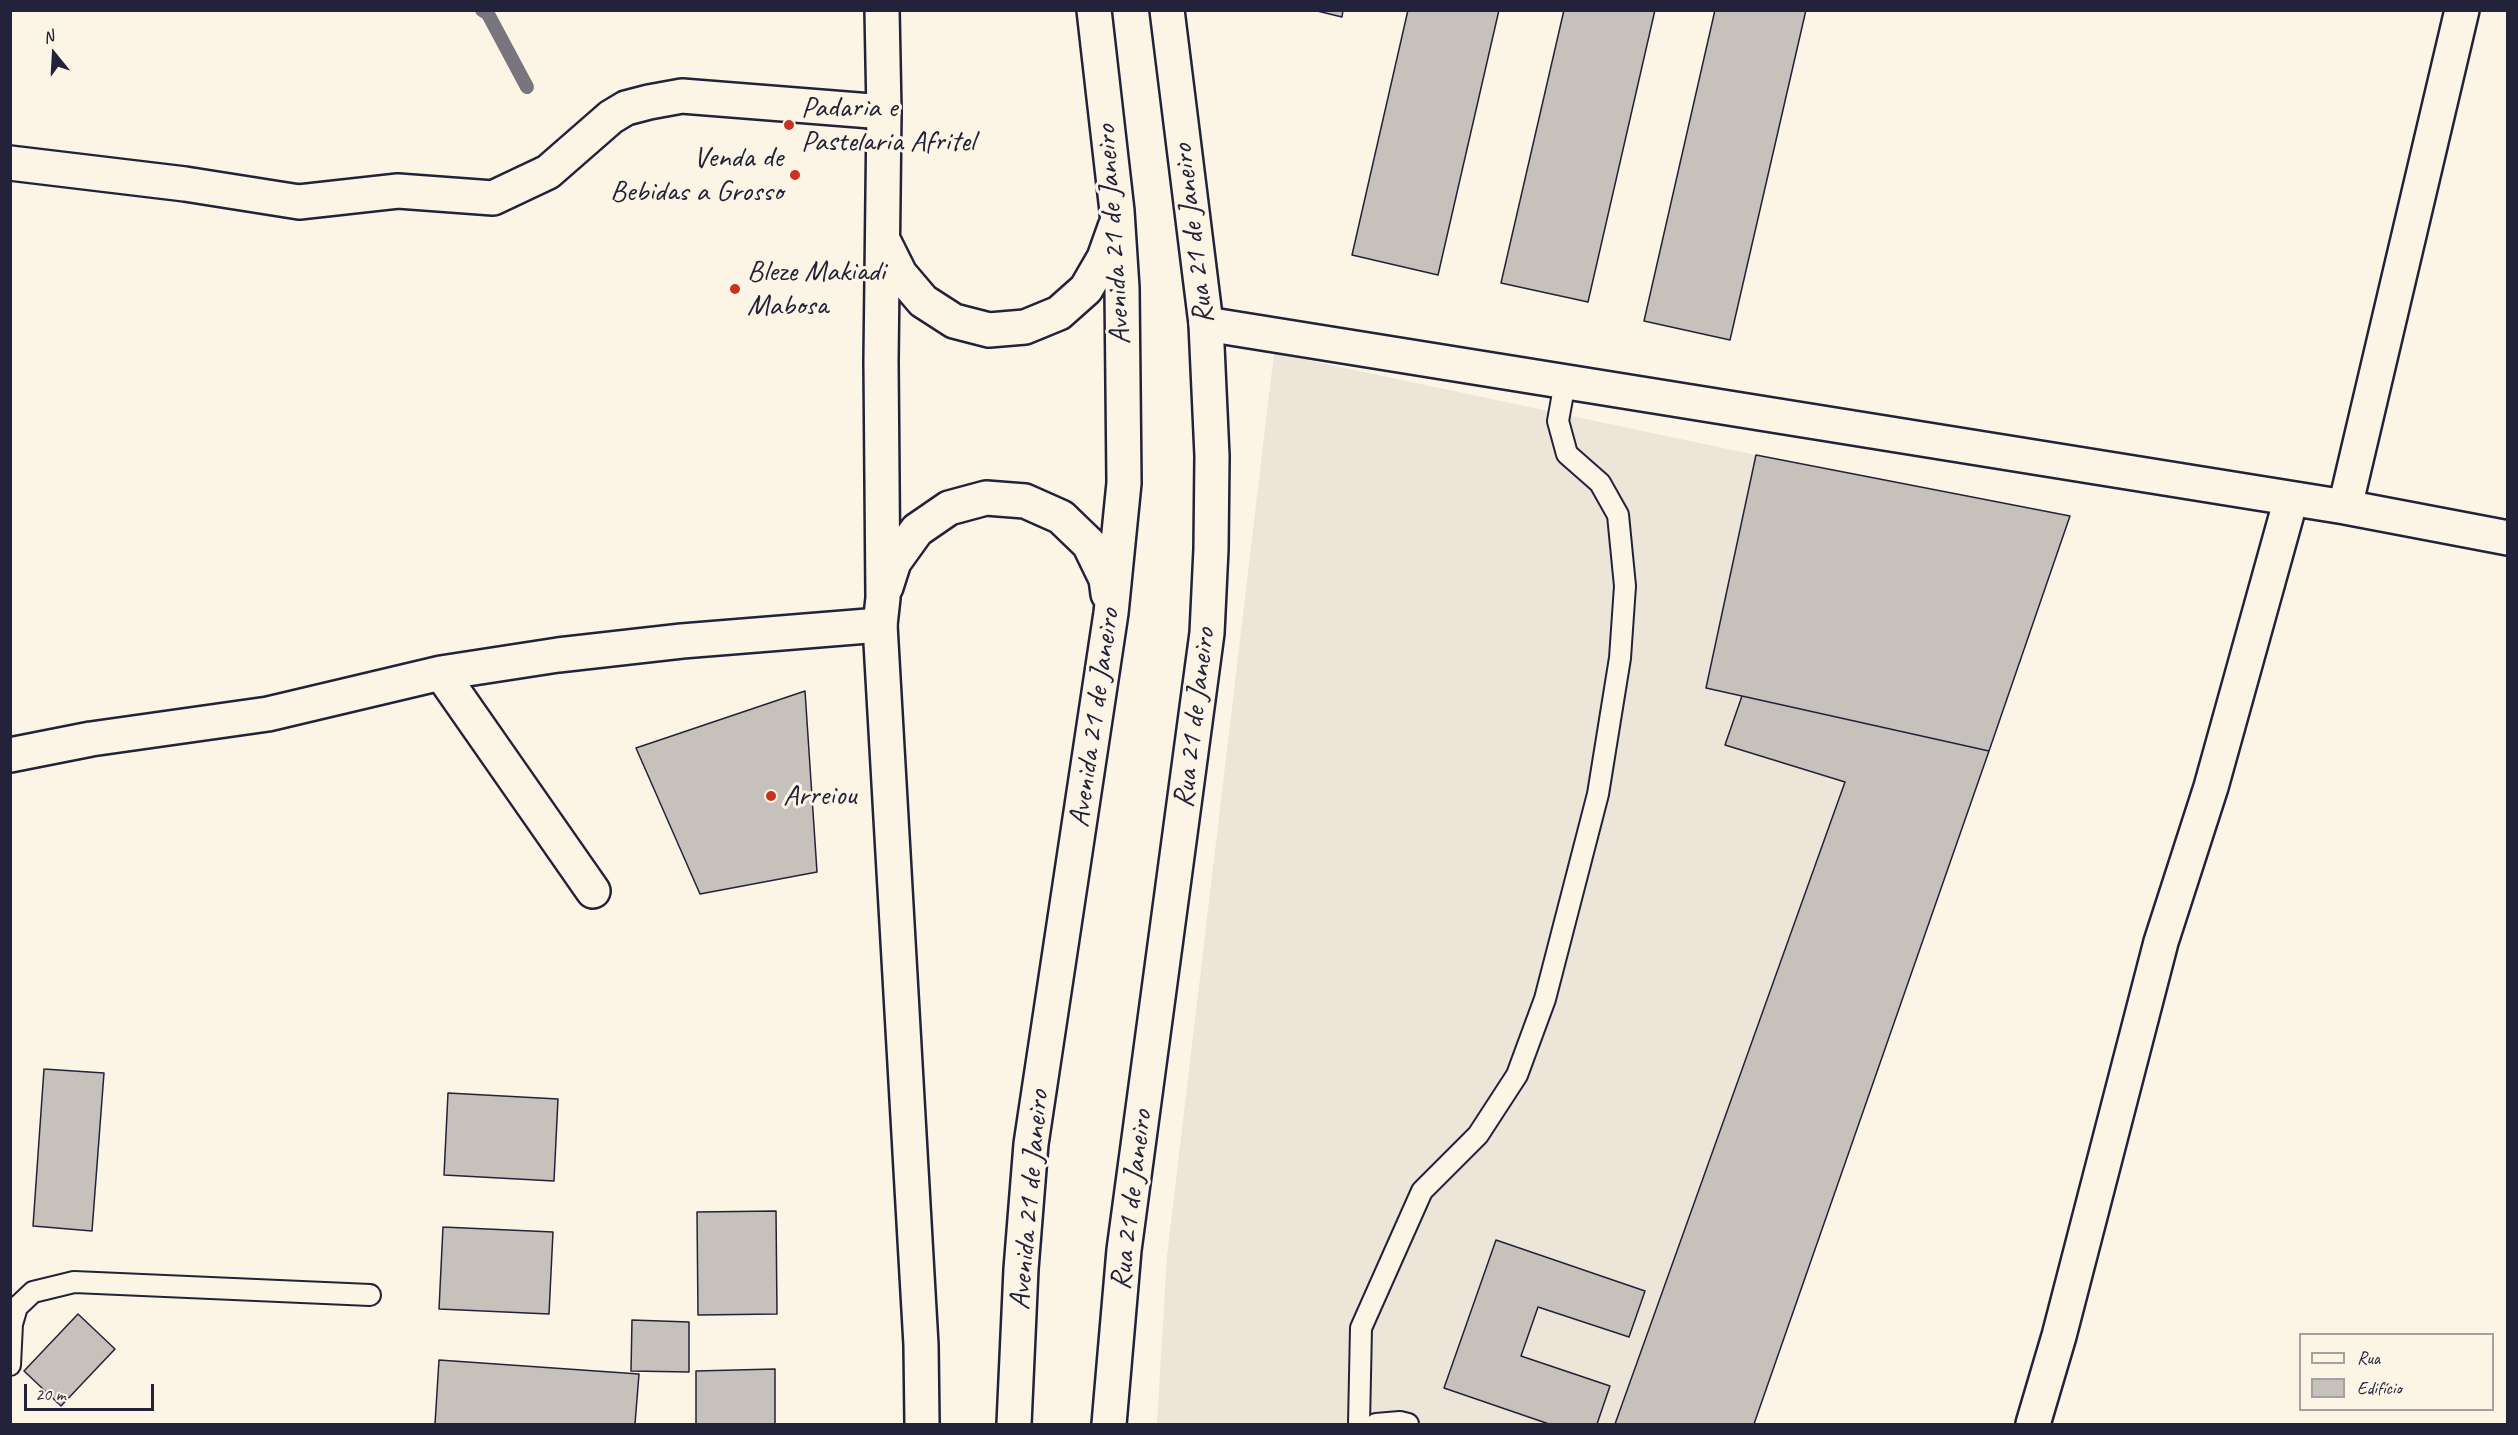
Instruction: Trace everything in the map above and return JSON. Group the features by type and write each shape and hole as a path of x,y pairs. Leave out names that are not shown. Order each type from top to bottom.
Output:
{"street":[{"path":"882,10 884,112 880,361 881,611 921,1345 922,1425"},
{"name":"Avenida 21 de Janeiro","path":"1014,1425 1031,1144 1111,613 1124,483 1122,288 1118,219 1094,10"},
{"name":"Rua 21 de Janeiro","path":"1109,1425 1124,1250 1207,633 1211,549 1212,456 1206,324 1167,10"},
{"path":"2345,507 2462,10"},
{"path":"10,163 185,184 299,202 398,190 493,198 548,172 618,112 649,102 682,96 884,112"},
{"path":"882,239 900,274 923,302 954,321 989,330 1025,327 1059,313 1086,289 1104,258 1118,219"},
{"path":"1206,324 2345,507 2508,538"},
{"path":"881,611 894,562 917,530 949,508 986,498 1025,501 1061,517 1089,544 1106,579 1111,613"},
{"path":"2033,1425 2161,942 2211,787 2291,499"},
{"path":"10,755 91,739 268,714 441,674 558,655 682,641 881,611"},
{"path":"441,674 592,891"},
{"path":"1016,1371 1021,1425"}],"lane":[{"path":"1359,1425 1361,1329 1422,1191 1478,1135 1516,1075 1545,999 1598,794 1620,658 1625,586 1618,515 1600,483 1567,454 1558,421 1565,382"},
{"path":"10,1365 12,1324 16,1307 33,1292 74,1282 370,1295"},
{"path":"1376,1425 1400,1422 1408,1425"}],"shaded area":[{"path":"1274,353 1756,455 2070,516 1754,1424 1157,1424 1167,1256"}],"building":[{"path":"1313,10 1343,10 1342,17"},
{"path":"1408,10 1499,10 1438,275 1352,255"},
{"path":"1564,10 1655,10 1588,302 1501,283"},
{"path":"1715,10 1806,10 1730,340 1644,321"},
{"path":"1756,455 2070,516 1989,751 1706,688"},
{"path":"805,691 817,872 700,894 636,748"},
{"path":"1742,696 1989,751 1754,1424 1615,1424 1845,782 1725,745"},
{"path":"44,1069 104,1073 92,1231 33,1226"},
{"path":"448,1093 558,1099 554,1181 444,1175"},
{"path":"776,1211 777,1314 698,1315 697,1212"},
{"path":"443,1227 553,1232 549,1314 439,1309"},
{"path":"1496,1240 1645,1291 1629,1337 1538,1307 1521,1356 1610,1386 1597,1424 1549,1424 1444,1388"},
{"path":"78,1314 115,1349 61,1406 24,1371"},
{"path":"632,1320 689,1322 689,1372 631,1371"},
{"path":"439,1360 639,1374 635,1424 435,1424"},
{"path":"775,1369 775,1424 696,1424 696,1371"}],"waterway":[{"path":"482,10 488,14 527,87"}],"place":[{"name":"Padaria e Pastelaria Afritel","path":"789,125"},
{"name":"Venda de Bebidas a Grosso","path":"795,175"},
{"name":"Bleze Makiadi Mabosa","path":"735,289"},
{"name":"Arreiou","path":"771,796"}]}
